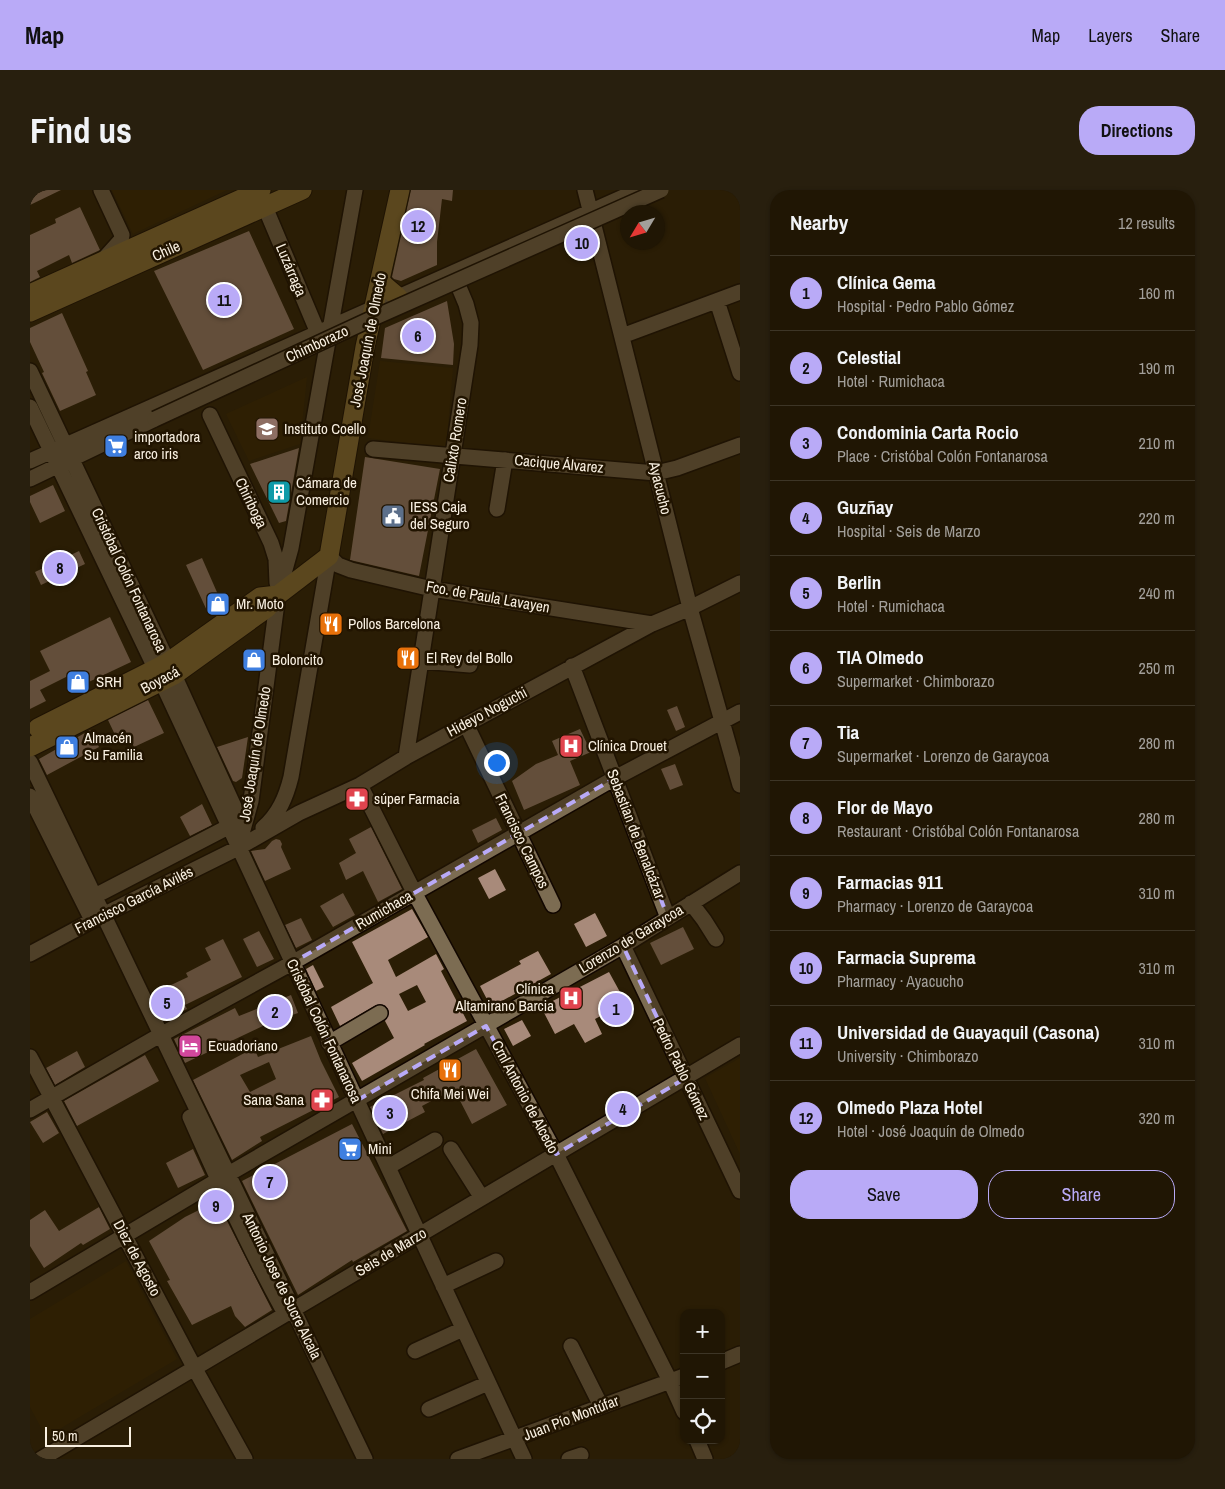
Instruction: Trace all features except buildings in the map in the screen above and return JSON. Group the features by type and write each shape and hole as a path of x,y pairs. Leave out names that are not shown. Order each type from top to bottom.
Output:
{"main road":[{"name":"Chile","path":"30,294 196,218 263,198 302,190"},
{"name":"José Joaquín de Olmedo","path":"329,556 365,347 400,190"},
{"name":"Chile","path":"30,312 263,198"},
{"path":"380,280 398,297"},
{"name":"Boyacá","path":"30,747 164,672 260,597 278,594 329,556"},
{"name":"Boyacá","path":"30,732 164,672"}],"street":[{"path":"101,190 122,235 121,240 103,260"},
{"name":"José Joaquín de Olmedo","path":"238,848 251,801 278,594 291,548 324,331 355,190"},
{"name":"Ayacucho","path":"585,190 690,608 740,785"},
{"name":"Chimborazo","path":"30,479 61,455 374,308 639,190"},
{"name":"Chimborazo","path":"30,461 61,455 155,419 371,318 660,190"},
{"name":"Luzárraga","path":"263,198 324,331"},
{"name":"Calixto Romero","path":"406,757 470,345 471,323 466,304 453,273"},
{"path":"622,336 740,292"},
{"path":"716,301 740,373"},
{"name":"Cristóbal Colón Fontanarosa","path":"30,372 61,455 164,672 236,813 238,848"},
{"name":"Cristóbal Colón Fontanarosa","path":"30,408 61,455"},
{"name":"Chiriboga","path":"210,415 274,551 278,594"},
{"name":"Cacique Álvarez","path":"373,449 656,473 677,468 740,445"},
{"path":"497,509 506,460"},
{"name":"José Joaquín de Olmedo","path":"238,848 271,820 281,807 287,793 329,556"},
{"name":"Fco. de Paula Lavayen","path":"329,556 338,565 351,570 432,589 652,624"},
{"name":"Hideyo Noguchi","path":"238,848 300,813 360,785 406,757 572,666 652,624 690,608 740,583"},
{"path":"421,660 470,665"},
{"name":"Sebastian de Benalcázar","path":"572,666 668,918"},
{"name":"Cristóbal Colón Fontanarosa","path":"164,672 228,827 524,1459"},
{"name":"Boyacá","path":"30,739 164,672"},
{"name":"Rumichaca","path":"30,1110 615,778 740,712"},
{"name":"Francisco Campos","path":"466,724 553,905"},
{"name":"Antonio Jose de Sucre Alcala","path":"30,762 95,896 98,918"},
{"name":"Antonio Jose de Sucre Alcala","path":"30,782 158,1036 223,1177 265,1276 290,1312 366,1459"},
{"name":"Crnl Antonio de Alcedo","path":"360,785 414,892 677,1378 681,1399"},
{"name":"Antonio Jose de Sucre Alcala","path":"30,796 98,918"},
{"path":"95,896 228,827"},
{"name":"Francisco García Avilés","path":"30,954 238,848"},
{"name":"Lorenzo de Garaycoa","path":"30,1292 223,1177 623,946 740,873"},
{"path":"691,903 716,939"},
{"name":"Pedro Pablo Gómez","path":"623,946 740,1191"},
{"path":"329,1043 380,1013"},
{"name":"Seis de Marzo","path":"41,1459 740,1045"},
{"name":"Diez de Agosto","path":"30,1057 195,1369 245,1459"},
{"path":"388,1167 435,1140"},
{"path":"451,1149 482,1198"},
{"path":"443,1286 496,1261"},
{"name":"Antonio Jose de Sucre Alcala","path":"290,1312 354,1459"},
{"path":"415,1351 463,1329"},
{"path":"571,1346 601,1406"},
{"path":"725,1360 740,1354"},
{"name":"Juan Pío Montúfar","path":"458,1459 677,1378"},
{"path":"429,1409 488,1383"},
{"path":"699,1444 705,1459"},
{"path":"30,1455 32,1459"}],"highlighted area":[{"path":"615,778 668,918 623,946 686,1078 556,1154 486,1026 356,1101 292,963"}],"shaded area":[{"path":"112,190 227,190 133,234"},
{"path":"380,361 453,368 446,448 368,438"},
{"name":"Instituto Coello","path":"307,377 300,444 249,461 226,414"},
{"path":"740,1058 740,1154 705,1078"},
{"path":"126,1261 177,1359 46,1437 30,1407 30,1319"}],"place":[{"name":"Olmedo Plaza Hotel","path":"418,226"},
{"name":"Farmacia Suprema","path":"582,243"},
{"name":"Universidad de Guayaquil (Casona)","path":"224,300"},
{"name":"TIA Olmedo","path":"418,336"},
{"name":"Instituto Coello","path":"267,429"},
{"name":"importadora arco iris","path":"116,446"},
{"name":"Cámara de Comercio","path":"279,492"},
{"name":"IESS Caja del Seguro","path":"393,516"},
{"name":"Flor de Mayo","path":"60,568"},
{"name":"Mr. Moto","path":"218,604"},
{"name":"Pollos Barcelona","path":"331,624"},
{"name":"El Rey del Bollo","path":"408,658"},
{"name":"Boloncito","path":"254,660"},
{"name":"SRH","path":"78,682"},
{"name":"Clínica Drouet","path":"571,746"},
{"name":"Almacén Su Familia","path":"67,747"},
{"name":"súper Farmacia","path":"357,799"},
{"name":"Clínica Altamirano Barcia","path":"571,998"},
{"name":"Berlin","path":"167,1003"},
{"name":"Clínica Gema","path":"616,1009"},
{"name":"Celestial","path":"275,1012"},
{"name":"Ecuadoriano","path":"190,1046"},
{"name":"Chifa Mei Wei","path":"450,1070"},
{"name":"Sana Sana","path":"322,1100"},
{"name":"Guzñay","path":"623,1109"},
{"name":"Condominia Carta Rocio","path":"390,1113"},
{"name":"Mini","path":"350,1149"},
{"name":"Tia","path":"270,1182"},
{"name":"Farmacias 911","path":"216,1206"}]}
